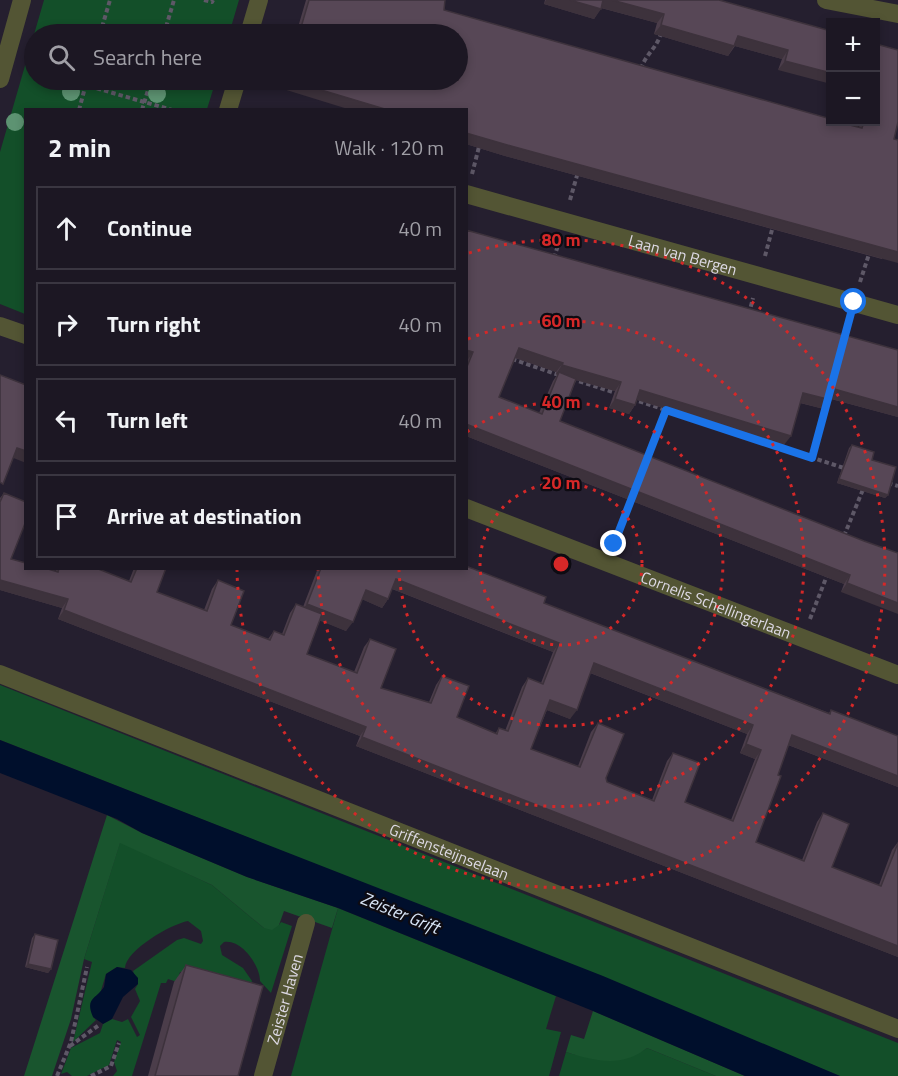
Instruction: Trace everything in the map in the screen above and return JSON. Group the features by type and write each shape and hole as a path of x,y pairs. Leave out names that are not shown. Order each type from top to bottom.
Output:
{"street":[{"path":"0,80 22,0"},
{"path":"252,24 259,0"},
{"path":"826,0 898,15"},
{"path":"229,108 234,90"},
{"name":"Laan van Bergen","path":"468,194 898,315"},
{"path":"0,326 24,334"},
{"name":"Cornelis Schellingerlaan","path":"468,509 898,675"},
{"name":"Griffensteijnselaan","path":"0,674 898,1029"},
{"name":"Zeister Haven","path":"263,1076 306,923"}],"path":[{"path":"103,24 110,0"},
{"path":"167,24 174,0"},
{"path":"204,0 212,2 213,0"},
{"path":"638,79 644,58 658,45 663,27"},
{"path":"80,108 85,90"},
{"path":"110,90 165,108"},
{"path":"142,108 148,90"},
{"path":"468,190 481,140"},
{"path":"552,265 580,164"},
{"path":"747,320 774,222"},
{"path":"842,347 871,248"},
{"path":"524,363 528,355"},
{"path":"505,356 857,472"},
{"path":"812,458 830,391"},
{"path":"645,461 666,410"},
{"path":"842,541 868,476"},
{"path":"878,479 898,486"},
{"path":"607,564 633,493"},
{"path":"801,639 833,563"},
{"path":"57,1076 70,1046 87,967"},
{"path":"70,1046 99,1025"},
{"path":"92,1076 111,1066 118,1043"}],"green space":[{"path":"44,0 239,0 232,24 37,24"},
{"path":"24,69 24,90 213,90 207,108 24,108 24,314 0,304 0,152"},
{"path":"0,685 898,1043 898,1076 840,1076 0,740"},
{"path":"107,815 142,833 247,877 338,908 332,928 284,911 279,925 272,930 264,928 212,885 120,843 84,959 71,1019 52,1076 24,1076"},
{"path":"120,842 212,885 264,928 279,925 281,922 292,926 271,993 260,981 257,968 249,955 237,945 224,942 220,946 222,955 243,968 252,981 251,985 217,982 180,972 177,982 168,979 166,983 161,983 132,1076 113,1076 117,1071 114,1062 121,1042 117,1040 109,1065 87,1076 72,1076 67,1072 61,1074 71,1048 100,1033 103,1024 112,1019 122,1022 128,1019 137,1037 140,1035 131,1017 140,1001 135,989 138,984 133,971 177,940 184,938 201,944 203,941 201,931 188,921 150,939 133,953 125,968 117,967 106,974 93,1017 96,1020 73,1042 92,962 84,959"},
{"path":"338,908 556,996 546,1029 561,1032 549,1076 291,1076"},
{"path":"593,1011 745,1076 716,1076 647,1048 628,1058 608,1061 566,1052 571,1035 584,1039"},
{"path":"647,1048 716,1076 559,1076 566,1052 596,1058 619,1058 639,1053"}],"water":[{"name":"Zeister Grift","path":"0,740 603,976 840,1076 745,1076 593,1011 338,908 247,877 142,833 117,819 0,773"},
{"path":"117,967 131,970 138,978 138,984 123,997 112,1019 103,1024 93,1017 90,1006 92,1000 104,987 106,974"}],"building":[{"path":"309,0 445,0 444,10 826,118 826,126 862,128 863,126 880,126 880,45 898,50 898,122 894,139 898,140 898,252 468,134 468,108 381,108 321,90 468,90 468,24 302,24"},
{"path":"570,0 603,0 601,9"},
{"path":"612,0 719,0 826,30 826,72 785,61 788,50 738,36 734,46 661,25 664,14"},
{"path":"468,231 898,350 898,407 834,389 831,400 803,393 791,436 640,390 635,405 615,399 621,382 562,365 563,363 519,348 499,397 542,414 559,372 576,379 560,421 898,553 898,603 847,583 850,575 468,425 468,364 473,352 468,351"},
{"path":"0,375 24,384 24,450 17,448 3,484 0,482"},
{"path":"852,445 874,452 872,460 896,467 888,495 839,479"},
{"path":"4,493 24,501 24,526 11,559 24,562 24,570 58,572 58,570 101,570 131,582 136,570 165,570 157,592 207,611 218,580 244,591 231,625 270,640 274,631 284,635 296,604 322,614 307,654 357,673 370,639 396,649 381,688 431,703 442,676 469,686 457,717 497,734 499,728 508,731 528,678 543,684 559,643 396,579 388,599 366,590 353,622 307,604 320,570 468,570 468,567 546,597 544,603 830,714 831,710 898,736 898,776 792,735 778,775 781,776 756,842 804,861 823,813 849,824 832,867 881,886 898,843 898,946 362,737 366,727 64,610 68,599 0,580 0,502","holes":["594,663 753,725 746,744 761,750 733,821 685,802 700,763 673,753 654,801 607,782 606,778 624,734 598,723 580,767 531,749 550,700 577,710"]},
{"path":"35,934 58,940 51,969 28,964"},
{"path":"186,965 263,986 238,1076 155,1076"}],"route":[{"path":"614,544 666,410 812,458 854,302"}]}
